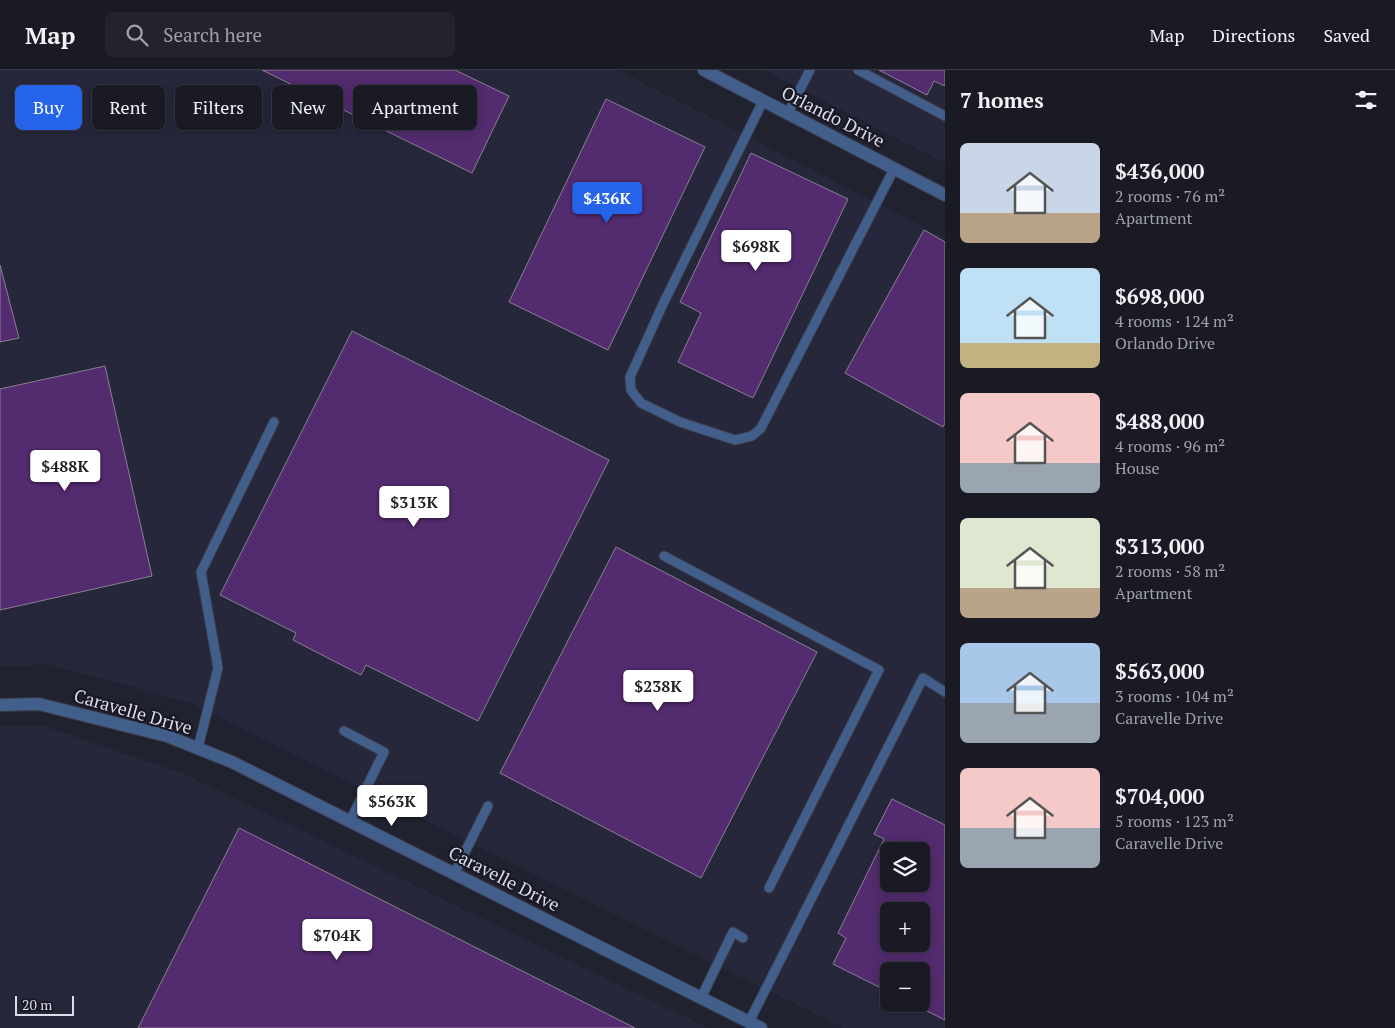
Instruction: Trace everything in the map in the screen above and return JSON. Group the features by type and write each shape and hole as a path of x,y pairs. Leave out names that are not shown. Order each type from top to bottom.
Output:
{"street":[{"name":"Orlando Drive","path":"704,70 945,195"},
{"name":"Caravelle Drive","path":"0,705 39,704 167,736 232,762 761,1028"}],"lane":[{"path":"788,114 810,70"},
{"path":"858,70 945,116"},
{"path":"763,101 630,377 632,390 641,403 680,422 735,440 752,436 761,428 894,169"},
{"path":"198,748 218,668 201,572 274,422"},
{"path":"664,556 879,670 769,888"},
{"path":"749,1022 923,678 945,692"},
{"path":"344,732 384,752 350,821"},
{"path":"454,874 488,806"},
{"path":"700,998 733,932 743,938"}],"shaded area":[{"path":"0,70 618,70 945,238 945,1028 843,1028 188,702 48,664 0,667"},
{"path":"764,70 945,70 945,163"},
{"path":"0,726 44,726 187,775 708,1028 0,1028"}],"building":[{"path":"262,70 455,70 509,96 472,173 384,130 477,130 477,85 353,85 353,115 343,110 343,85 293,85"},
{"path":"879,70 945,70 945,86 934,81 927,95"},
{"path":"606,99 705,147 608,350 509,302"},
{"path":"751,153 848,199 753,398 678,362 701,313 680,302"},
{"path":"924,230 945,242 945,423 943,427 845,373"},
{"path":"0,265 19,338 0,342"},
{"path":"352,331 609,460 478,721 366,665 361,675 293,640 296,633 220,595"},
{"path":"105,366 152,576 0,610 0,389"},
{"path":"616,547 817,652 701,878 500,773"},
{"path":"892,799 945,825 945,1020 929,1012 930,962 880,962 880,988 833,964 846,938 838,933 880,847 880,892 930,892 930,842 883,842 884,839 874,834"},
{"path":"239,828 635,1028 138,1028"}]}
